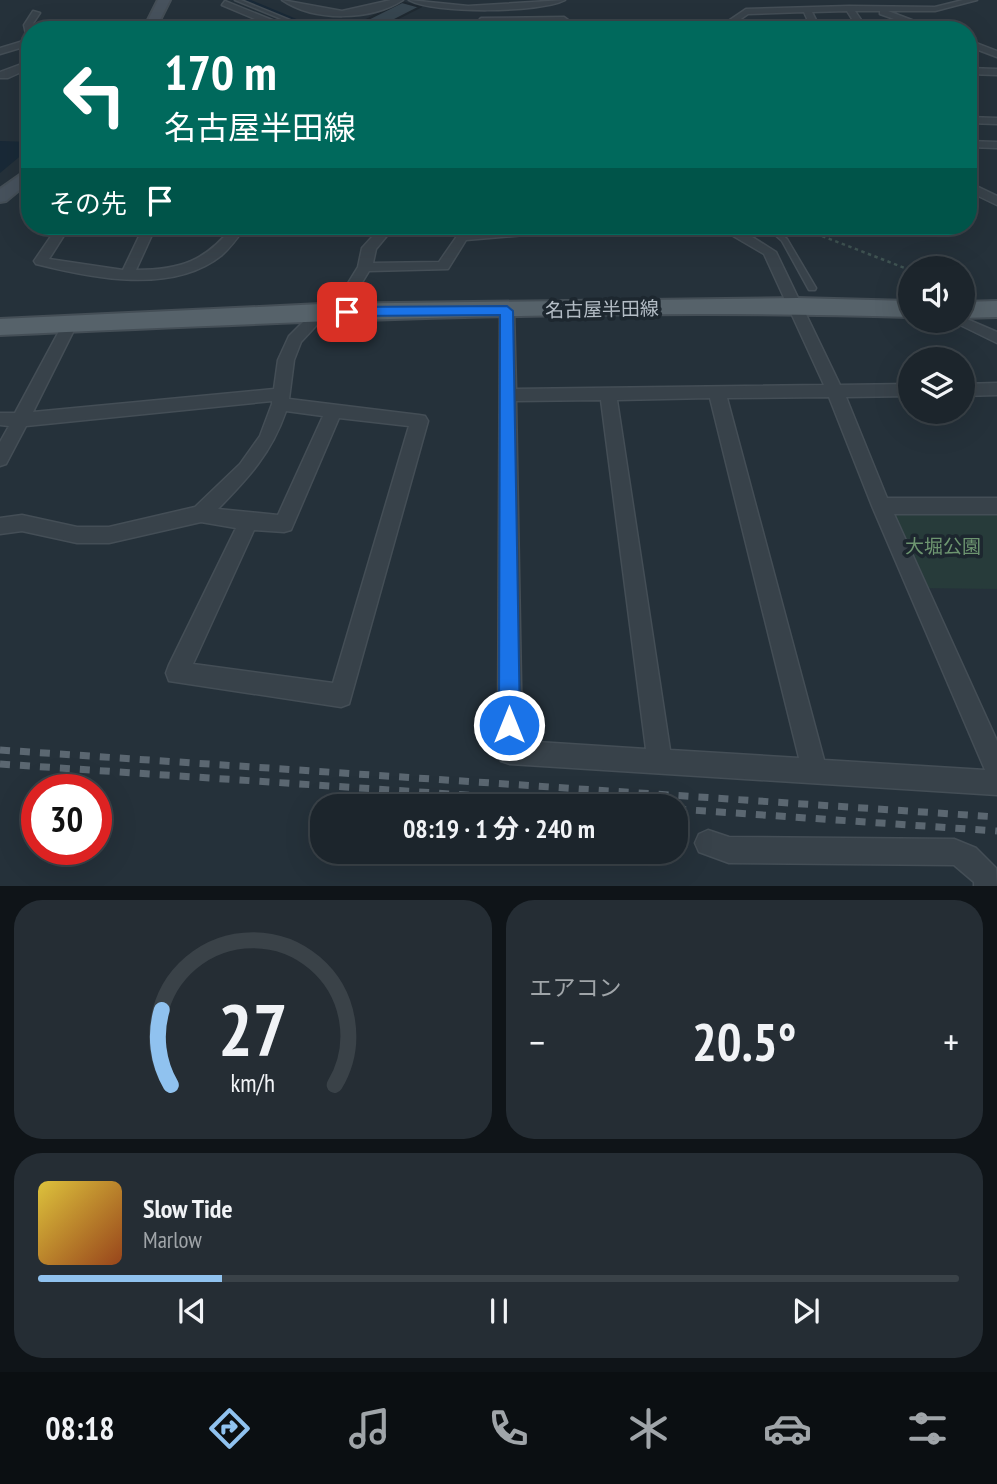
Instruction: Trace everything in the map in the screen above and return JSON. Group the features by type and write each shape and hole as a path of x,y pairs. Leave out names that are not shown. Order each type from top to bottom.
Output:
{"main road":[{"path":"154,21 164,0"},
{"path":"0,197 21,180"},
{"name":"名古屋半田線","path":"0,311 347,296 508,293 898,295"},
{"name":"名古屋半田線","path":"0,327 321,312 507,311 800,296 898,308"},
{"path":"975,296 997,296"},
{"path":"975,310 997,309"}],"street":[{"path":"287,0 316,12 361,13 399,0"},
{"path":"413,0 437,6 463,8 561,0"},
{"path":"919,21 935,9 956,1 974,0"},
{"path":"316,12 332,2"},
{"path":"225,3 268,21"},
{"path":"849,4 859,21"},
{"path":"732,21 746,12 764,16 849,4 872,8 906,21"},
{"path":"872,8 912,4 935,9"},
{"path":"806,9 812,21"},
{"path":"30,21 36,13"},
{"path":"481,21 564,21"},
{"path":"0,51 21,45"},
{"path":"977,46 997,54"},
{"path":"0,75 5,76 21,68"},
{"path":"977,72 996,73"},
{"path":"977,120 997,121"},
{"path":"977,144 997,145"},
{"path":"977,186 997,187"},
{"path":"977,192 997,201"},
{"path":"58,235 41,261 102,274 170,271 200,262 217,252 232,235"},
{"path":"128,273 146,235"},
{"path":"201,514 246,470 268,438 281,399 286,360 294,340 321,312 347,296 365,267 369,248 381,235"},
{"path":"365,267 443,267 463,235"},
{"path":"741,235 769,252 800,296 881,506 997,769"},
{"path":"507,311 510,752 815,774 997,783"},
{"path":"0,459 70,324"},
{"path":"975,328 997,338"},
{"path":"975,390 997,389"},
{"path":"506,395 898,390"},
{"path":"608,393 660,761"},
{"path":"717,393 815,774"},
{"path":"0,419 21,420 281,399 333,412 419,421 341,696 177,673 248,522"},
{"path":"0,527 22,523 77,535 109,535 201,514 248,522 284,524 333,412"},
{"path":"881,506 997,507"},
{"path":"708,843 729,850 954,852 967,858 987,877 987,886"}],"lane":[{"path":"237,0 290,21"},
{"path":"779,235 785,240 800,296"}],"path":[{"path":"819,235 898,266"}],"green space":[{"name":"大堀公園","path":"881,506 997,508 997,589 917,588"}],"water":[{"path":"0,141 21,142 21,156 0,173"}],"building":[{"path":"402,2 420,7 393,21 364,21"}],"waterway":[{"path":"243,0 296,21"}],"railway":[{"path":"0,750 997,817"},
{"path":"0,764 450,794"},
{"path":"688,810 997,831"}],"route":[{"path":"347,312 507,311 509,725"}]}
